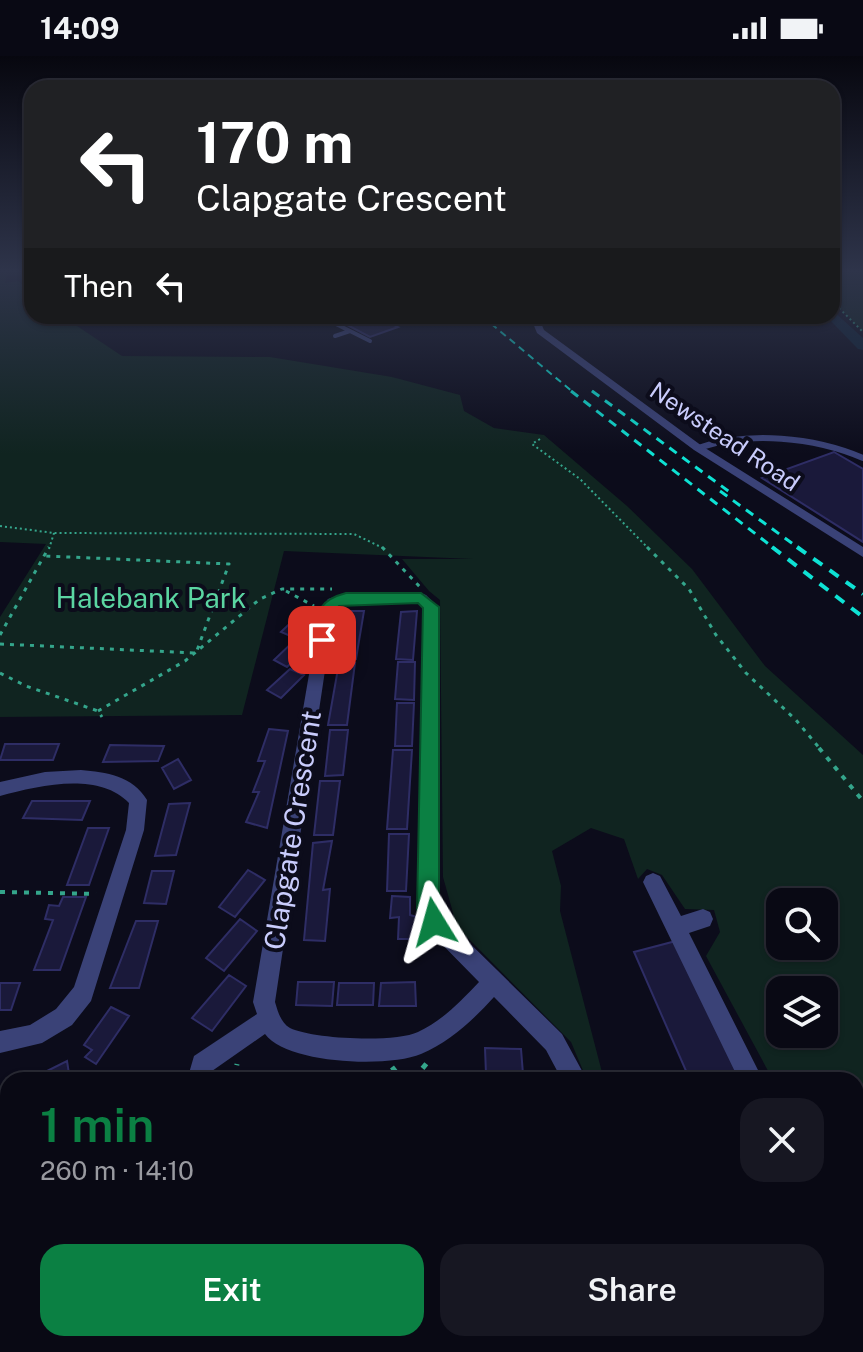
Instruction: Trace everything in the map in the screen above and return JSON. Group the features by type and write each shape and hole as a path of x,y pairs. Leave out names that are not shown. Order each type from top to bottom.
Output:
{"street":[{"name":"Newstead Road","path":"542,332 698,448 863,553"},
{"path":"327,610 333,602 346,598 421,598 431,607 428,909 434,922 554,1042 571,1072"},
{"name":"Clapgate Crescent","path":"268,1019 264,1002 327,610"},
{"path":"0,789 31,780 92,779 123,785 138,800 135,830 112,894 83,993 64,1017 34,1035 0,1042"},
{"path":"653,882 678,927 747,1072"},
{"path":"678,927 703,919"},
{"path":"200,1072 202,1064 268,1019 280,1034 302,1042 372,1049 412,1047 465,1014 493,983"}],"lane":[{"path":"335,336 346,332"},
{"path":"353,332 370,341"},
{"path":"698,448 729,439 748,440 834,447 863,458"}],"path":[{"path":"540,439 532,444 580,479 689,589 716,635 746,673 796,720 863,801"},
{"path":"0,526 54,533 354,534 374,539 384,546 422,589 421,598"},
{"path":"0,635 46,556 54,533"},
{"path":"46,556 229,564 196,653"},
{"path":"98,711 196,653 248,606 282,589 327,610"},
{"path":"0,644 196,653"},
{"path":"0,673 26,686 98,711 102,717"},
{"path":"0,892 112,894"}],"green space":[{"name":"Halebank Park","path":"0,332 87,332 122,356 270,357 392,377 460,395 464,411 494,428 544,435 627,506 692,569 765,666 863,755 863,1072 769,1072 706,956 720,932 714,910 685,909 662,875 647,869 638,879 624,839 591,828 552,851 561,886 560,911 602,1072 584,1072 571,1042 457,927 443,877 440,600 402,559 473,559 284,551 242,715 0,717 0,617 46,544 0,542"}],"building":[{"path":"361,332 383,332 370,337"},
{"path":"834,452 863,469 863,542 762,478"},
{"path":"350,611 364,611 356,659 340,659"},
{"path":"417,611 413,660 396,659 401,612"},
{"path":"301,613 313,619 293,637 281,632"},
{"path":"296,639 309,646 287,667 274,660"},
{"path":"398,662 415,662 414,700 395,699"},
{"path":"339,663 355,663 347,725 328,725"},
{"path":"290,669 304,675 281,698 267,690"},
{"path":"397,703 414,703 412,746 395,746"},
{"path":"269,729 288,731 267,828 246,822 259,792 253,792 265,761 258,761"},
{"path":"330,730 348,730 343,775 325,776"},
{"path":"5,744 59,744 53,760 0,760"},
{"path":"110,745 164,746 158,761 103,762"},
{"path":"393,750 412,750 407,829 387,829"},
{"path":"178,759 191,780 174,789 162,768"},
{"path":"320,781 340,781 333,835 314,835"},
{"path":"32,801 90,801 82,820 23,818"},
{"path":"190,803 176,855 155,856 169,804"},
{"path":"88,828 109,828 89,885 67,885"},
{"path":"389,834 409,834 406,891 387,891"},
{"path":"332,841 323,890 330,889 325,941 304,940 313,843"},
{"path":"248,870 265,880 235,917 219,907"},
{"path":"152,871 174,871 166,904 144,903"},
{"path":"392,896 410,897 410,915 417,917 416,939 398,939 399,917 390,918"},
{"path":"63,897 86,897 60,970 34,970 53,920 45,919 49,905 59,906"},
{"path":"240,919 257,931 224,971 206,958"},
{"path":"136,921 158,921 139,988 110,988"},
{"path":"676,941 740,1072 686,1072 634,952"},
{"path":"229,975 246,986 212,1031 192,1018"},
{"path":"298,982 334,982 332,1006 296,1005"},
{"path":"415,982 416,1006 379,1006 381,983"},
{"path":"0,983 20,983 11,1010 0,1010"},
{"path":"339,983 374,983 373,1005 337,1005"},
{"path":"111,1007 129,1016 96,1064 85,1057 92,1050 84,1045"},
{"path":"485,1048 521,1049 523,1072 486,1072"},
{"path":"67,1061 69,1072 45,1072"}],"waterway":[{"path":"850,332 863,346"}],"railway":[{"path":"502,332 574,393"},
{"path":"571,391 775,549"},
{"path":"595,393 592,391 731,493"},
{"path":"720,491 800,549"},
{"path":"772,547 863,617"},
{"path":"797,547 863,594"}],"route":[{"path":"322,640 327,610 333,602 346,598 421,598 431,607 428,909 434,922"}]}
